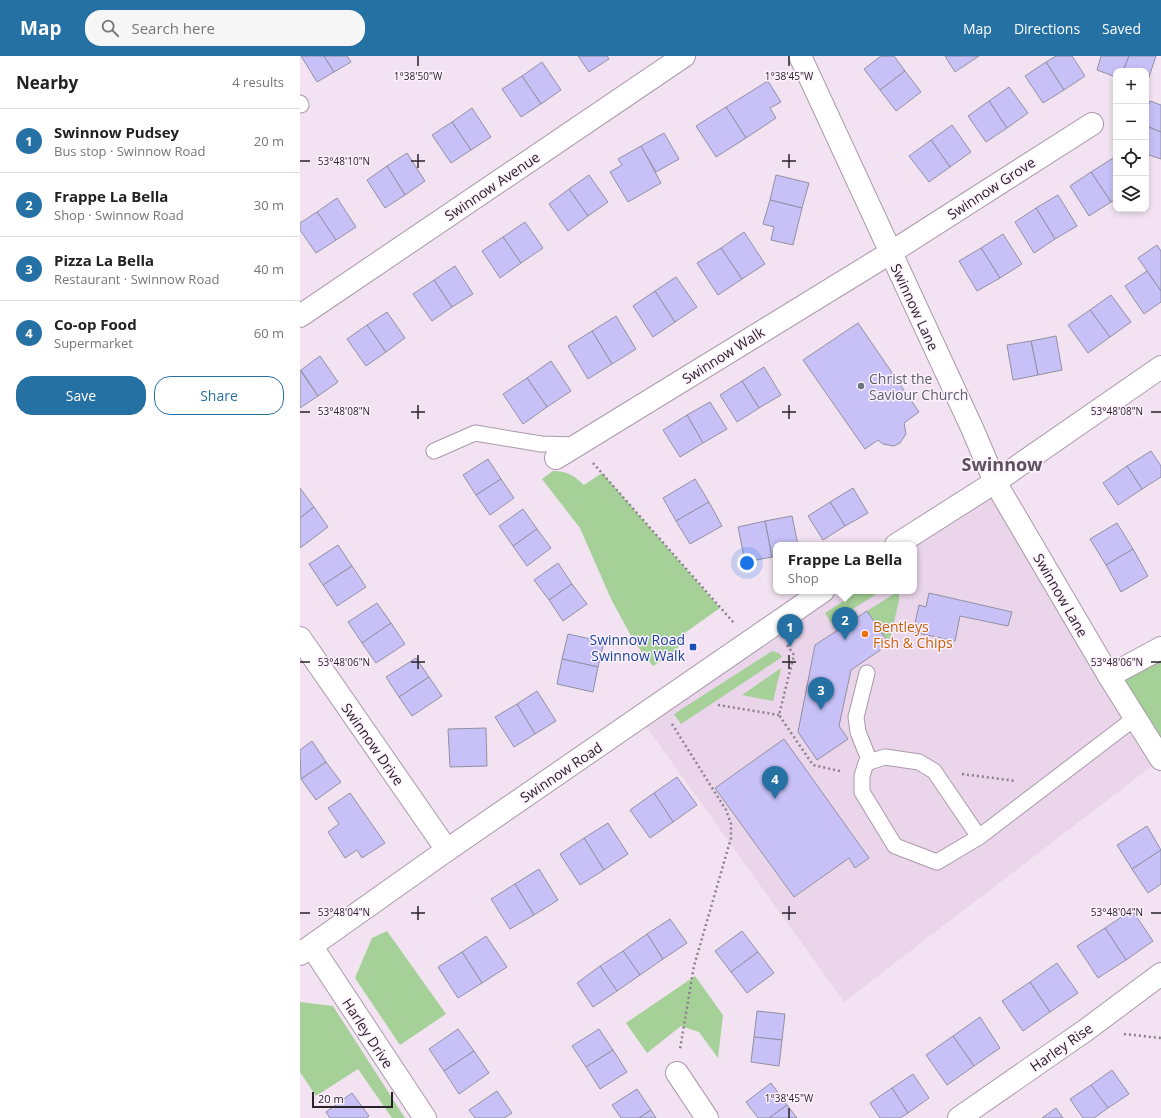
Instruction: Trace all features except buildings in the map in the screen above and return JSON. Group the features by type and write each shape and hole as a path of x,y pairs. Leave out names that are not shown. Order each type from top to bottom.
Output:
{"street":[{"name":"Swinnow Avenue","path":"300,316 684,56"},
{"name":"Swinnow Lane","path":"800,56 972,428 995,482 1109,676 1161,759"},
{"name":"Swinnow Grove","path":"890,253 1092,124"},
{"name":"Swinnow Walk","path":"556,458 890,253"},
{"path":"901,542 995,482 1161,367"},
{"name":"Swinnow Road","path":"306,950 447,850 819,594"},
{"name":"Swinnow Drive","path":"300,638 447,850"},
{"path":"1109,676 1161,648"},
{"name":"Harley Drive","path":"306,950 425,1118"},
{"name":"Harley Rise","path":"959,1118 1086,1030 1161,974"},
{"path":"677,1073 707,1118"}],"lane":[{"path":"434,451 475,433 541,444 577,445"},
{"path":"867,673 856,717 858,732 870,762"},
{"path":"978,837 957,803 934,771 919,762 885,757 866,763 862,776 862,792 895,846 937,862 978,837 1135,718"}],"path":[{"path":"577,445 750,642"},
{"path":"774,626 794,655 779,715"},
{"path":"660,704 726,810 731,824 731,838 694,966 677,1073"},
{"path":"718,705 779,715 813,765 862,776"},
{"path":"934,771 1047,785"}],"shaded area":[{"path":"995,482 1161,759 844,1002 640,718 819,594 917,594 917,543"}],"green space":[{"path":"553,471 563,472 570,475 584,485 602,473 720,608 686,632 676,651 653,666 635,643 611,599 580,528 542,479"},
{"path":"854,594 876,594 831,623 825,613"},
{"path":"894,594 899,594 889,644 867,611"},
{"path":"1161,648 1161,755 1109,676"},
{"path":"772,651 779,653 782,657 681,724 674,714"},
{"path":"781,668 773,701 742,695"},
{"path":"387,931 446,1014 400,1045 355,978 372,938"},
{"path":"695,976 723,1015 718,1058 699,1032 681,1026 647,1053 626,1023"},
{"path":"300,1002 333,1006 405,1118 392,1118 358,1069 316,1096 300,1072"}],"place":[{"name":"Christ the Saviour Church","path":"861,386"},
{"name":"Bentleys Fish & Chips","path":"865,634"},
{"name":"Frappe La Bella","path":"845,640"},
{"name":"Swinnow Road Swinnow Walk","path":"693,647"},
{"name":"Swinnow Pudsey","path":"790,647"},
{"name":"Pizza La Bella","path":"821,710"},
{"name":"Co-op Food","path":"775,799"}],"district":[{"name":"Swinnow","path":"1002,464"}]}
